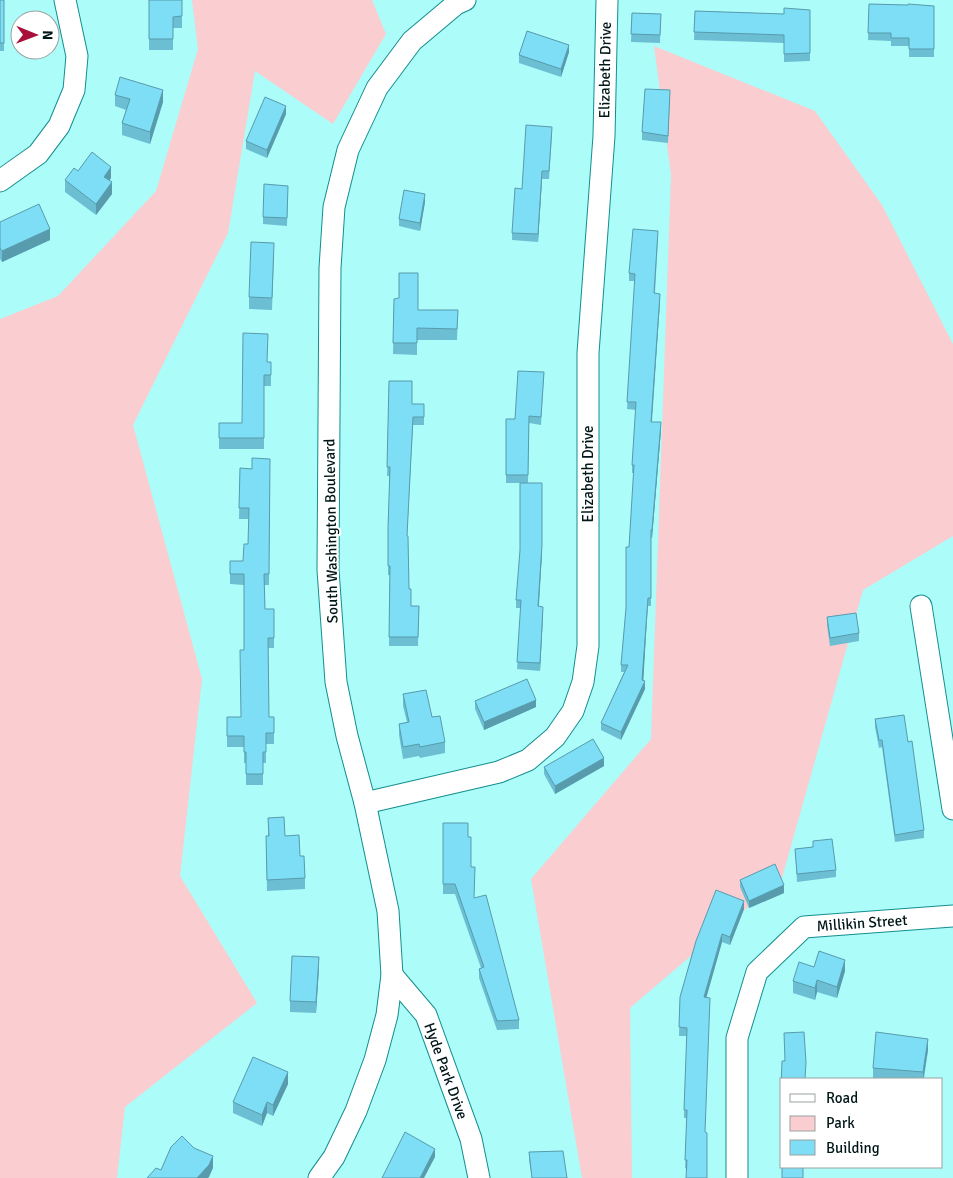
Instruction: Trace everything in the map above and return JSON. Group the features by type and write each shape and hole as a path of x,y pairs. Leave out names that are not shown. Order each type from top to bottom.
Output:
{"street":[{"name":"South Washington Boulevard","path":"319,1178 334,1157 352,1119 375,1060 387,1015 392,975 388,911 336,682 328,570 330,268 334,206 348,150 377,88 412,40 456,4 465,0"},
{"name":"Elizabeth Drive","path":"365,803 498,772 528,760 555,737 573,711 583,682 588,646 588,353 604,136 606,0"},
{"path":"0,181 38,154 59,126 74,90 77,56 66,2"},
{"path":"922,606 953,809"},
{"name":"Millikin Street","path":"737,1178 737,1038 757,972 804,927 953,916"},
{"name":"Hyde Park Drive","path":"392,975 426,1015 471,1139 479,1178"}],"green space":[{"path":"192,0 372,0 386,34 333,124 255,71 228,233 133,425 202,679 180,876 257,1003 125,1107 117,1178 0,1178 0,319 58,296 156,191 198,49"},
{"path":"654,46 815,111 882,205 953,344 953,536 863,590 782,878 630,1008 632,1178 582,1178 531,879 651,739 671,175"}],"building":[{"path":"0,0 4,0 4,43 0,43"},
{"path":"149,0 182,0 182,16 173,17 173,39 149,39"},
{"path":"869,4 934,6 934,49 909,49 909,38 891,38 891,33 868,33"},
{"path":"784,8 810,10 810,53 784,54 784,35 694,32 695,11 784,14"},
{"path":"632,13 661,14 660,35 631,34"},
{"path":"527,31 569,45 561,69 519,55"},
{"path":"120,77 163,90 150,132 122,123 130,99 115,95"},
{"path":"645,89 670,90 668,136 642,132"},
{"path":"265,97 286,106 267,150 246,141"},
{"path":"526,125 552,127 549,171 542,171 538,234 512,233 515,188 522,189"},
{"path":"92,152 111,167 104,177 112,182 96,204 65,180 74,168 78,171"},
{"path":"264,184 288,186 287,218 263,217"},
{"path":"404,190 425,194 420,223 399,219"},
{"path":"39,204 50,229 2,251 0,248 0,222"},
{"path":"633,229 658,231 654,293 660,294 651,422 661,422 651,530 651,598 648,598 642,680 645,681 621,732 601,723 628,665 621,665 626,608 626,547 629,547 636,402 627,402 635,274 629,273"},
{"path":"251,242 274,243 272,298 249,297"},
{"path":"399,273 418,273 418,310 458,310 457,329 417,328 417,343 393,343 394,299 399,298"},
{"path":"243,333 268,334 267,362 271,362 271,375 264,375 264,438 219,438 219,423 242,423"},
{"path":"518,371 544,372 541,417 529,416 528,475 506,475 506,419 515,419"},
{"path":"389,381 412,381 412,404 424,404 424,417 413,417 407,536 411,606 419,606 418,637 389,637 390,566 388,566 388,528 390,467 387,467"},
{"path":"252,458 270,459 269,574 264,574 265,609 274,609 274,638 268,638 269,717 274,717 274,733 266,733 266,752 263,752 263,774 246,774 244,736 227,736 227,717 241,717 240,650 244,650 244,574 230,574 230,561 243,561 244,544 248,544 249,508 239,508 240,468 252,469"},
{"path":"520,483 542,483 542,545 538,606 543,607 540,663 517,662 521,600 516,600 520,550"},
{"path":"856,613 859,633 830,638 827,617"},
{"path":"527,679 536,700 484,722 475,701"},
{"path":"426,690 432,717 440,716 445,742 420,747 419,744 403,747 399,724 409,722 403,694"},
{"path":"904,715 908,742 912,741 924,830 895,835 882,740 879,740 875,719"},
{"path":"593,739 604,758 555,786 544,767"},
{"path":"284,817 285,836 299,835 300,856 304,856 305,878 267,880 266,836 269,836 268,818"},
{"path":"443,823 468,823 468,837 471,837 471,867 475,867 474,898 486,895 519,1020 497,1021 479,969 484,967 455,884 443,884"},
{"path":"832,839 836,870 797,874 795,849 813,847 813,841"},
{"path":"775,864 784,885 749,901 740,880"},
{"path":"716,890 744,901 730,937 722,934 704,997 710,998 705,1132 707,1133 707,1178 686,1178 687,1110 684,1110 687,1028 679,1027 680,997 696,941"},
{"path":"819,951 845,960 837,987 817,980 815,988 793,981 799,962 814,967"},
{"path":"292,956 319,957 316,1002 290,1001"},
{"path":"804,1032 805,1078 781,1078 782,1061 785,1061 784,1033"},
{"path":"876,1032 928,1039 923,1072 873,1068"},
{"path":"253,1057 288,1072 273,1105 267,1102 262,1115 233,1102"},
{"path":"405,1132 435,1149 420,1178 382,1178"},
{"path":"182,1136 194,1148 213,1156 209,1165 197,1178 147,1178 156,1168 161,1170 171,1147"},
{"path":"563,1151 567,1178 532,1178 529,1152"},
{"path":"782,1168 803,1168 803,1178 782,1178"}]}
